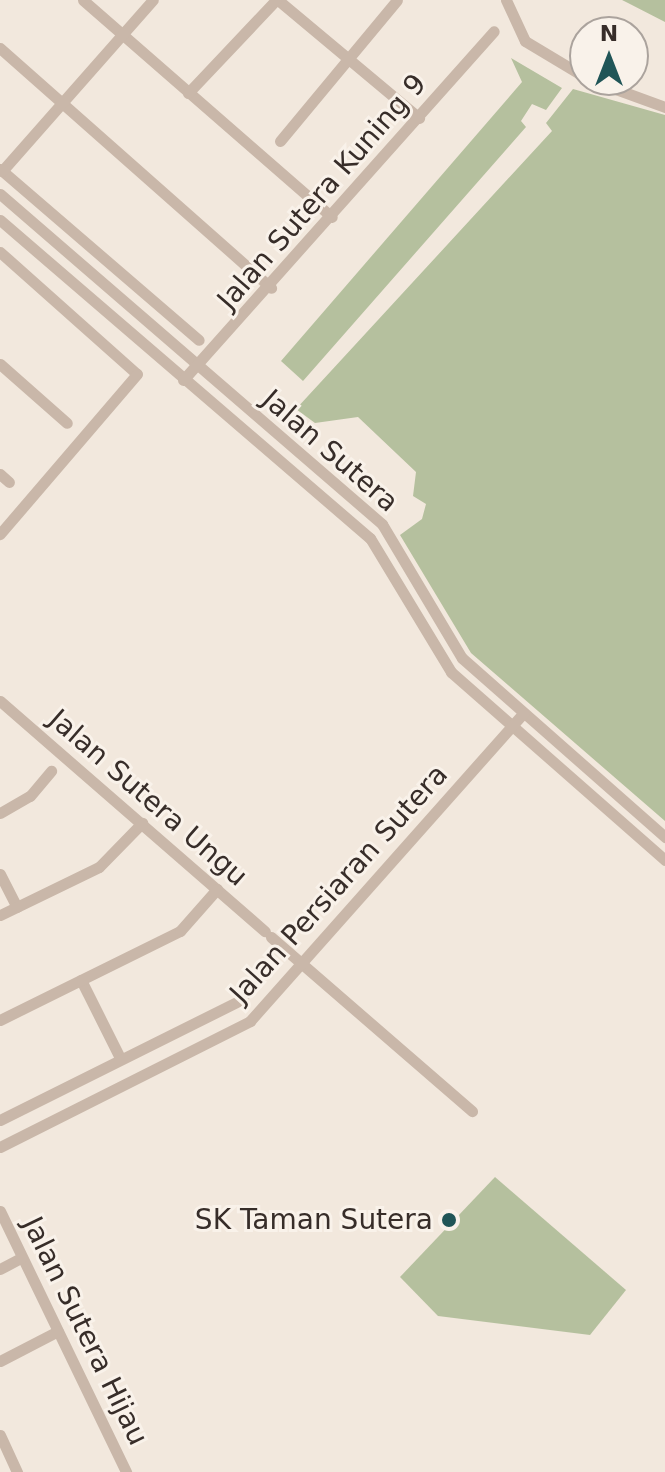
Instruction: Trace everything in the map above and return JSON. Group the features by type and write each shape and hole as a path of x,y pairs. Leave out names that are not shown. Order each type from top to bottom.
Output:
{"street":[{"path":"83,0 332,217"},
{"path":"153,0 1,170 199,340"},
{"path":"188,93 277,0 419,118"},
{"path":"280,141 397,0"},
{"path":"506,0 525,41 569,67"},
{"name":"Jalan Sutera Kuning 9","path":"183,380 200,369 494,31"},
{"path":"0,48 271,288"},
{"path":"635,96 665,107"},
{"name":"Jalan Sutera","path":"0,194 382,524 462,658 665,837"},
{"path":"1,222 15,208"},
{"name":"Jalan Sutera","path":"1,222 370,538 451,672 665,860"},
{"path":"0,252 137,374 0,534"},
{"path":"0,364 67,423"},
{"name":"Jalan Sutera Ungu","path":"0,701 472,1111"},
{"name":"Jalan Persiaran Sutera","path":"0,1147 240,1027 303,965 523,713"},
{"path":"0,813 30,796 51,771"},
{"path":"0,915 99,867 142,823"},
{"path":"0,874 17,907"},
{"path":"0,1020 180,931 217,889"},
{"path":"0,1120 239,1001 271,964"},
{"path":"81,980 120,1058"},
{"name":"Jalan Sutera Hijau","path":"0,1211 126,1472"},
{"path":"0,1269 21,1258"},
{"path":"0,1361 58,1331"},
{"path":"0,1435 17,1472"}],"green space":[{"path":"622,0 665,0 665,22 628,3"},
{"path":"511,58 562,88 546,110 532,104 521,121 526,127 303,381 281,361 522,82"},
{"path":"569,94 598,96 665,115 665,821 471,653 400,535 422,519 426,504 413,496 416,472 358,417 315,423 296,409 552,131 546,123"},
{"path":"495,1177 626,1290 590,1335 438,1316 400,1277"}],"place":[{"name":"SK Taman Sutera","path":"449,1220"}]}
